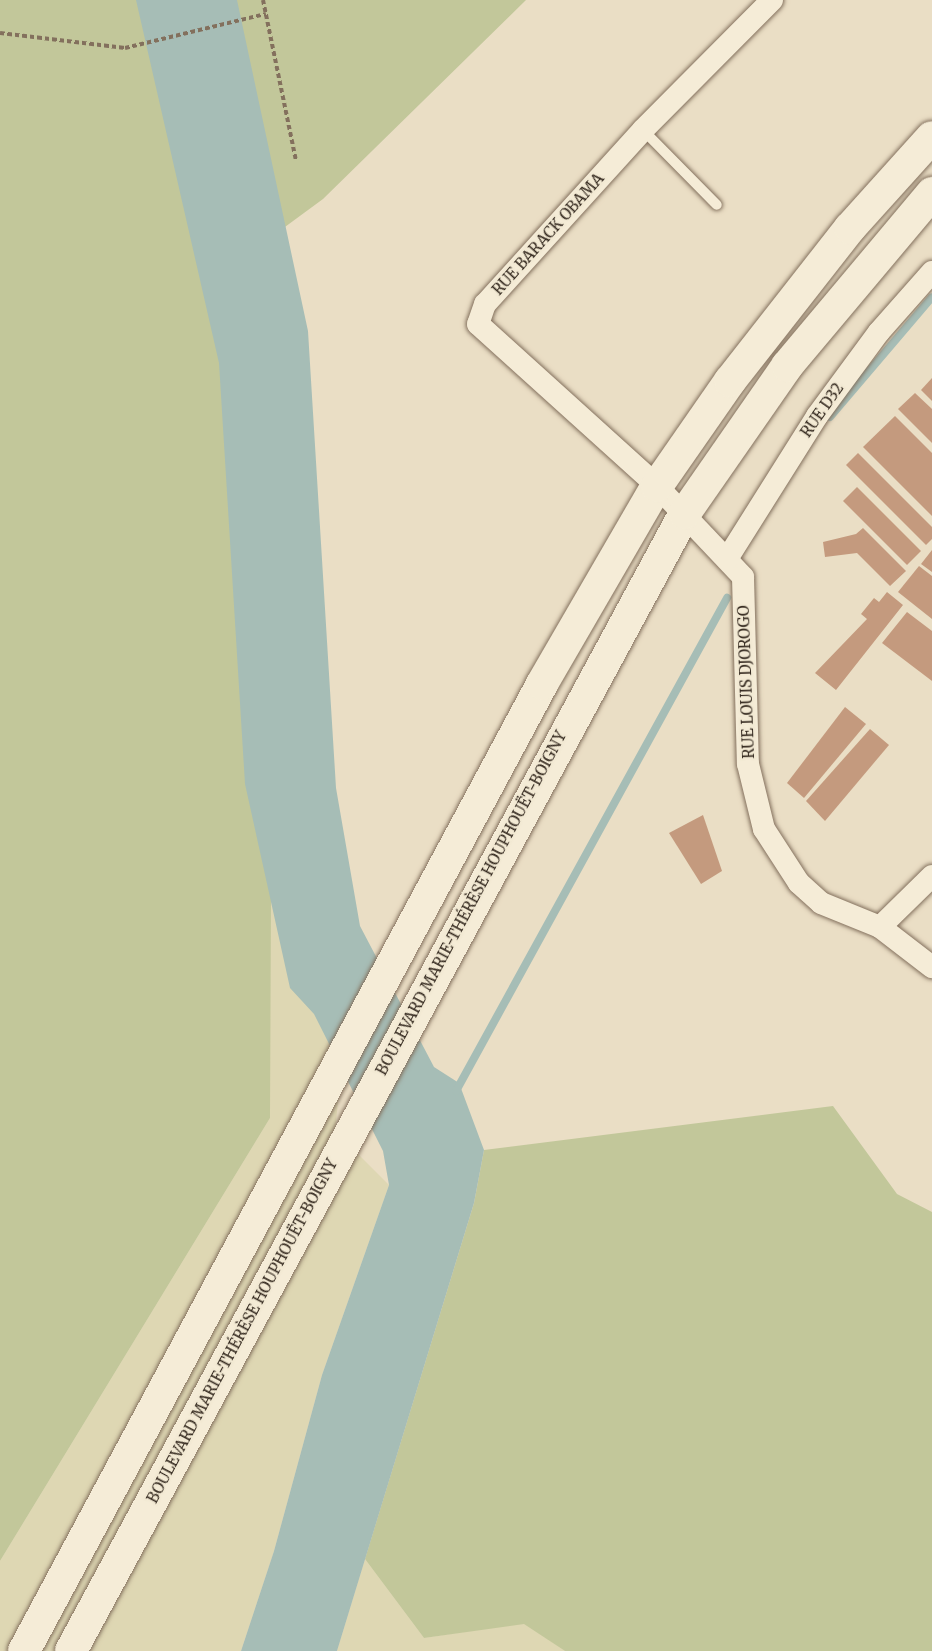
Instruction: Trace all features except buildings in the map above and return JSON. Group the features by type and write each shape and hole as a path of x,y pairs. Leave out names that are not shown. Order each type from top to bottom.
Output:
{"main road":[{"path":"24,1651 542,684 657,486 730,381 843,237 932,137"},
{"name":"BOULEVARD MARIE-THÉRÈSE HOUPHOUËT-BOIGNY","path":"71,1651 359,1110 685,513 787,366 932,193"}],"street":[{"name":"RUE BARACK OBAMA","path":"685,513 478,324 485,304 643,130 772,0"},
{"name":"RUE D32","path":"727,559 817,416 879,332 932,272"},
{"name":"RUE LOUIS DJOROGO","path":"685,513 743,577 748,764 764,829 799,883 821,903 880,927 932,967"},
{"path":"880,927 932,876"}],"lane":[{"path":"643,130 717,205"}],"path":[{"path":"263,0 296,160"},
{"path":"0,33 125,48 266,14"}],"shaded area":[{"path":"269,591 345,1034 335,1131 389,1185 322,1375 274,1551 241,1651 0,1651 0,1561 270,1118"},
{"path":"365,1559 424,1638 524,1623 565,1651 337,1651"}],"green space":[{"path":"0,0 526,0 323,199 274,235 270,1118 0,1561"},
{"path":"833,1106 897,1194 932,1212 932,1651 565,1651 524,1624 424,1638 365,1559 474,1203 484,1150"}],"water":[{"path":"136,0 237,0 308,331 336,788 360,926 434,1067 459,1083 484,1150 474,1203 337,1651 241,1651 274,1551 322,1375 389,1185 383,1151 314,1014 290,988 245,784 219,363"}],"waterway":[{"path":"830,417 932,297"},
{"path":"456,1091 727,598"}]}
